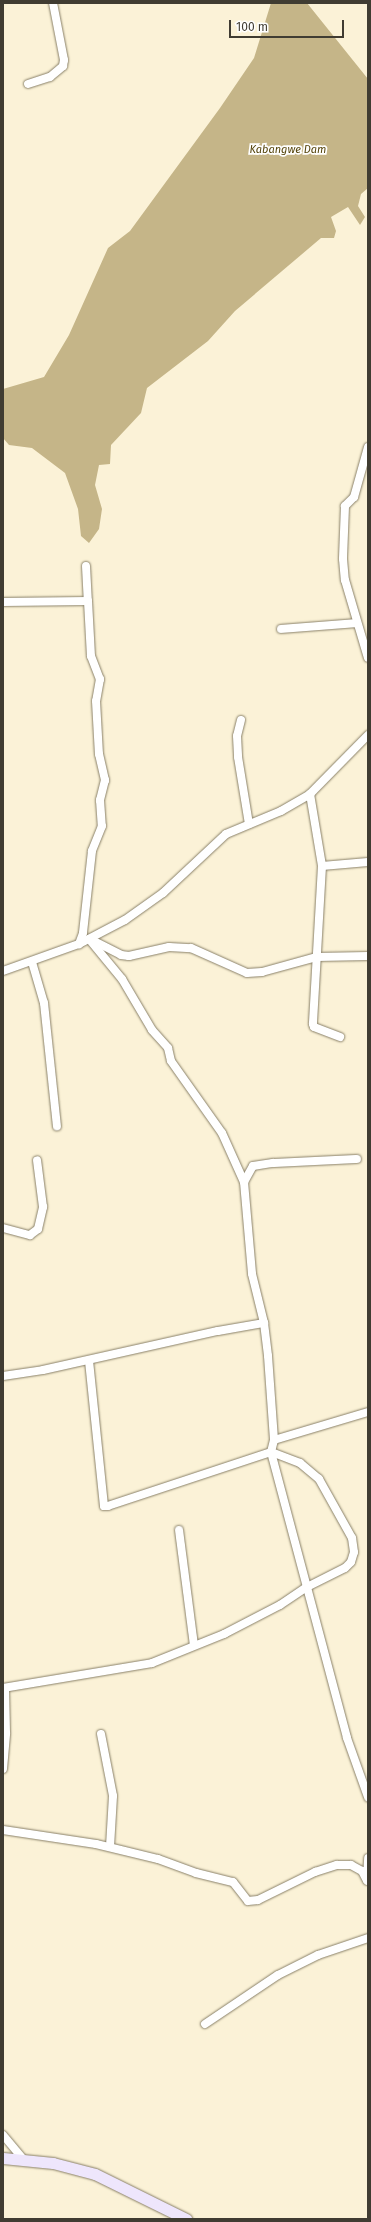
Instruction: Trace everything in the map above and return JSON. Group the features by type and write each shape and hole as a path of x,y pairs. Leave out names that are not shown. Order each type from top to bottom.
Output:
{"street":[{"path":"28,84 50,77 62,66 64,60 52,3"},
{"path":"368,447 364,473 354,497 345,506 343,559 357,623 368,658"},
{"path":"79,944 83,933 92,851 102,826 100,800 105,780 99,754 96,701 100,679 91,656 86,566"},
{"path":"3,602 88,601"},
{"path":"281,629 357,623"},
{"path":"241,720 237,736 238,757 249,824"},
{"path":"3,971 32,962 79,944 125,920 163,893 210,847 226,834 281,811 310,794 368,735"},
{"path":"310,794 322,866 313,1024 314,1027 340,1037"},
{"path":"322,866 368,862"},
{"path":"89,939 121,955 129,956 168,947 191,948 247,973 262,972 317,957 368,956"},
{"path":"89,939 122,978 152,1030 168,1048 171,1062 222,1133 244,1182 252,1274 264,1323 274,1440 271,1452 347,1738 368,1797"},
{"path":"32,962 44,1003 57,1126"},
{"path":"244,1182 253,1166 273,1163 357,1159"},
{"path":"3,1228 30,1235 38,1229 43,1207 37,1160"},
{"path":"3,1376 89,1361 218,1331 264,1323"},
{"path":"3,1769 6,1733 4,1688 139,1666 224,1634 280,1605 307,1587 345,1568 351,1562 354,1552 352,1538 319,1479 300,1463 271,1452 106,1507 102,1502 89,1361"},
{"path":"274,1440 368,1412"},
{"path":"179,1530 194,1645"},
{"path":"101,1734 113,1796 110,1846"},
{"path":"3,1830 110,1846 233,1882 248,1901 258,1900 315,1872 337,1865 351,1865 362,1871 368,1883"},
{"path":"368,1858 368,1883"},
{"path":"205,2024 278,1975 318,1955 368,1938"},
{"path":"3,2135 22,2158"},
{"path":"3,2158 22,2158 52,2163 95,2174 186,2219"}],"water":[{"name":"Kabangwe Dam","path":"271,3 307,3 368,79 368,188 361,194 358,206 365,217 360,225 348,207 331,217 336,231 334,238 321,238 235,311 208,341 147,388 141,413 111,445 110,464 99,465 95,485 102,509 99,529 89,543 81,536 78,509 65,473 32,448 9,445 3,438 3,389 44,377 69,335 108,248 130,231 220,108 254,58"}]}
